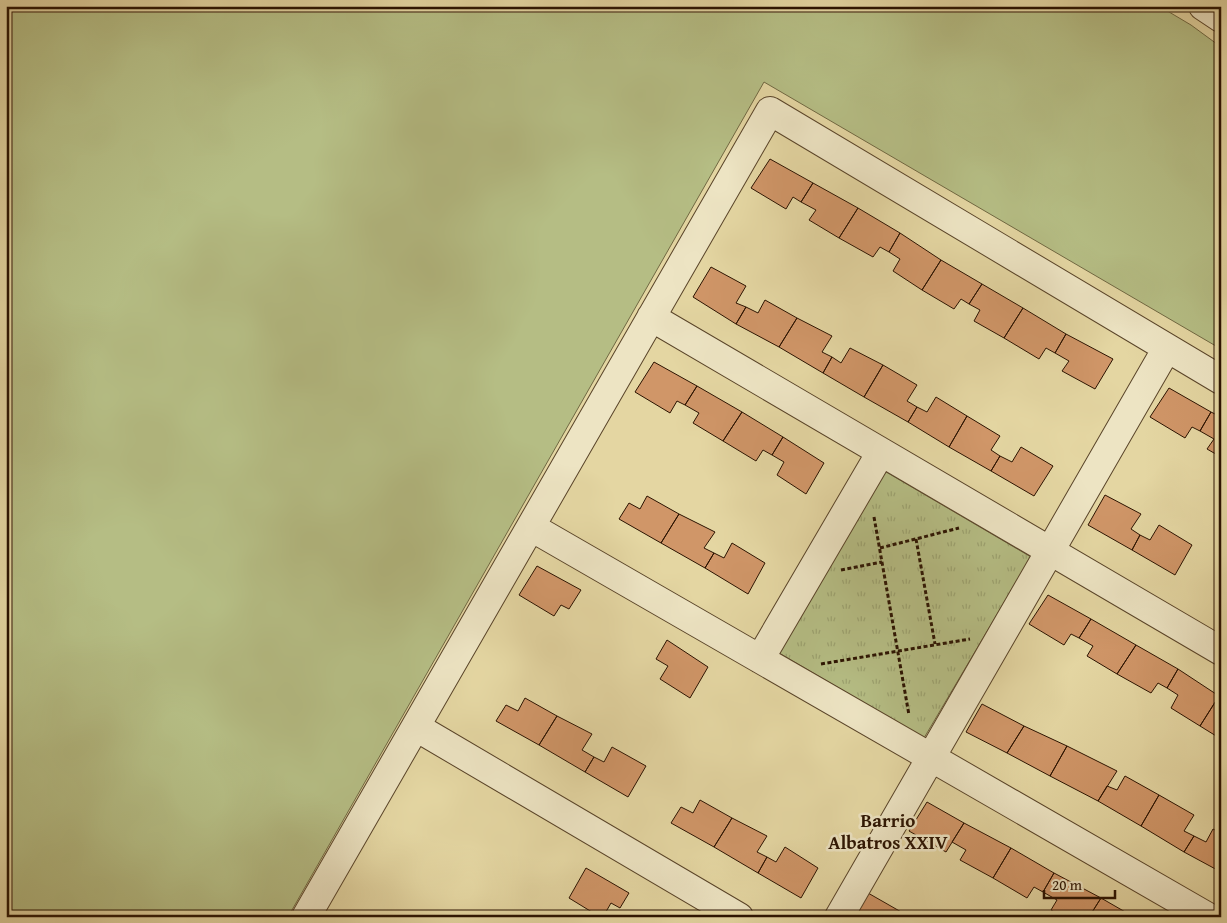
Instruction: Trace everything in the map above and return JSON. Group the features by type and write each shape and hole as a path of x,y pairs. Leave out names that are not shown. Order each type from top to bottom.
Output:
{"street":[{"path":"1203,6 1221,18"},
{"path":"306,917 770,111 1221,380"},
{"path":"651,317 1221,651"},
{"path":"839,917 1167,348"},
{"path":"760,659 881,452"},
{"path":"531,527 1208,917"},
{"path":"416,727 740,917"}],"path":[{"path":"873,509 910,722"},
{"path":"880,548 966,526"},
{"path":"916,539 935,644"},
{"path":"836,571 882,562"},
{"path":"812,665 976,638"}],"green space":[{"path":"6,6 1159,6 1191,25 1221,47 1221,349 764,82 288,917 6,917"},
{"path":"881,469 1031,557 924,738 774,650"}],"building":[{"path":"770,159 813,183 801,202 793,197 786,209 751,188"},
{"path":"813,183 858,208 839,238 809,220 816,210 801,202"},
{"path":"858,208 900,233 889,252 880,247 873,257 839,238"},
{"path":"900,233 941,260 922,290 893,271 900,259 889,252"},
{"path":"941,260 982,284 969,304 961,299 954,309 922,290"},
{"path":"711,267 746,286 736,303 746,307 736,324 693,297"},
{"path":"982,284 1023,308 1004,338 974,321 980,310 969,304"},
{"path":"765,300 797,318 779,347 736,324 746,307 758,313"},
{"path":"1023,308 1066,334 1055,353 1046,348 1039,359 1004,338"},
{"path":"797,318 832,336 822,352 832,357 823,373 779,347"},
{"path":"1066,334 1113,359 1095,389 1062,371 1069,361 1055,353"},
{"path":"850,348 883,365 864,397 823,373 832,357 841,363"},
{"path":"654,362 697,386 685,405 677,401 670,413 635,392"},
{"path":"883,365 917,385 907,401 917,407 908,422 864,397"},
{"path":"697,386 742,412 723,441 693,423 699,413 685,405"},
{"path":"1169,388 1211,412 1200,431 1192,427 1185,438 1150,417"},
{"path":"936,397 967,416 949,447 908,422 917,407 927,412"},
{"path":"742,412 783,437 772,455 763,450 756,461 723,441"},
{"path":"1211,412 1221,417 1221,457 1207,449 1214,439 1200,431"},
{"path":"967,416 1000,436 991,450 1000,456 991,471 949,447"},
{"path":"783,437 824,463 806,494 777,475 784,462 772,455"},
{"path":"1021,447 1053,466 1034,496 991,471 1000,456 1012,462"},
{"path":"1105,495 1141,514 1131,529 1140,535 1132,550 1088,525"},
{"path":"647,496 679,514 661,543 619,519 629,503 640,509"},
{"path":"679,514 715,532 704,548 714,553 705,568 661,543"},
{"path":"1159,525 1192,545 1175,575 1132,550 1140,535 1150,540"},
{"path":"732,543 765,563 748,594 705,568 714,553 724,558"},
{"path":"537,566 581,590 569,609 561,605 554,616 519,595"},
{"path":"1048,595 1091,619 1079,638 1071,634 1064,645 1029,624"},
{"path":"1091,619 1136,645 1117,674 1087,656 1093,646 1079,638"},
{"path":"667,640 708,667 690,698 660,679 668,666 656,659"},
{"path":"1136,645 1178,669 1167,688 1158,683 1151,693 1117,674"},
{"path":"1178,669 1219,696 1200,726 1171,708 1178,695 1167,688"},
{"path":"1219,696 1221,697 1221,739 1200,726"},
{"path":"525,698 557,716 539,745 496,721 506,705 518,711"},
{"path":"982,704 1024,726 1007,753 966,732"},
{"path":"557,716 592,734 582,750 594,757 585,772 539,745"},
{"path":"1024,726 1067,746 1050,776 1007,753"},
{"path":"1067,746 1117,771 1098,801 1050,776"},
{"path":"612,747 646,766 628,797 585,772 594,757 604,762"},
{"path":"1125,776 1159,795 1141,826 1098,801 1107,786 1117,790"},
{"path":"1159,795 1194,815 1184,831 1194,836 1184,852 1141,826"},
{"path":"700,800 732,818 714,847 671,823 681,807 693,813"},
{"path":"927,802 964,823 946,852 909,831"},
{"path":"732,818 767,836 757,852 767,857 758,873 714,847"},
{"path":"964,823 1011,848 993,878 960,860 966,850 952,842"},
{"path":"1213,829 1221,833 1221,872 1184,852 1194,836 1206,842"},
{"path":"785,847 818,868 801,898 758,873 767,857 776,862"},
{"path":"1011,848 1054,873 1043,892 1034,887 1027,898 993,878"},
{"path":"586,868 629,893 620,908 611,903 603,917 600,917 569,898"},
{"path":"1054,873 1101,898 1089,917 1063,917 1051,910 1057,900 1043,892"},
{"path":"868,893 903,913 901,917 855,917"},
{"path":"1101,898 1134,917 1089,917"}],"district":[{"name":"Barrio Albatros XXIV","path":"888,831"}]}
